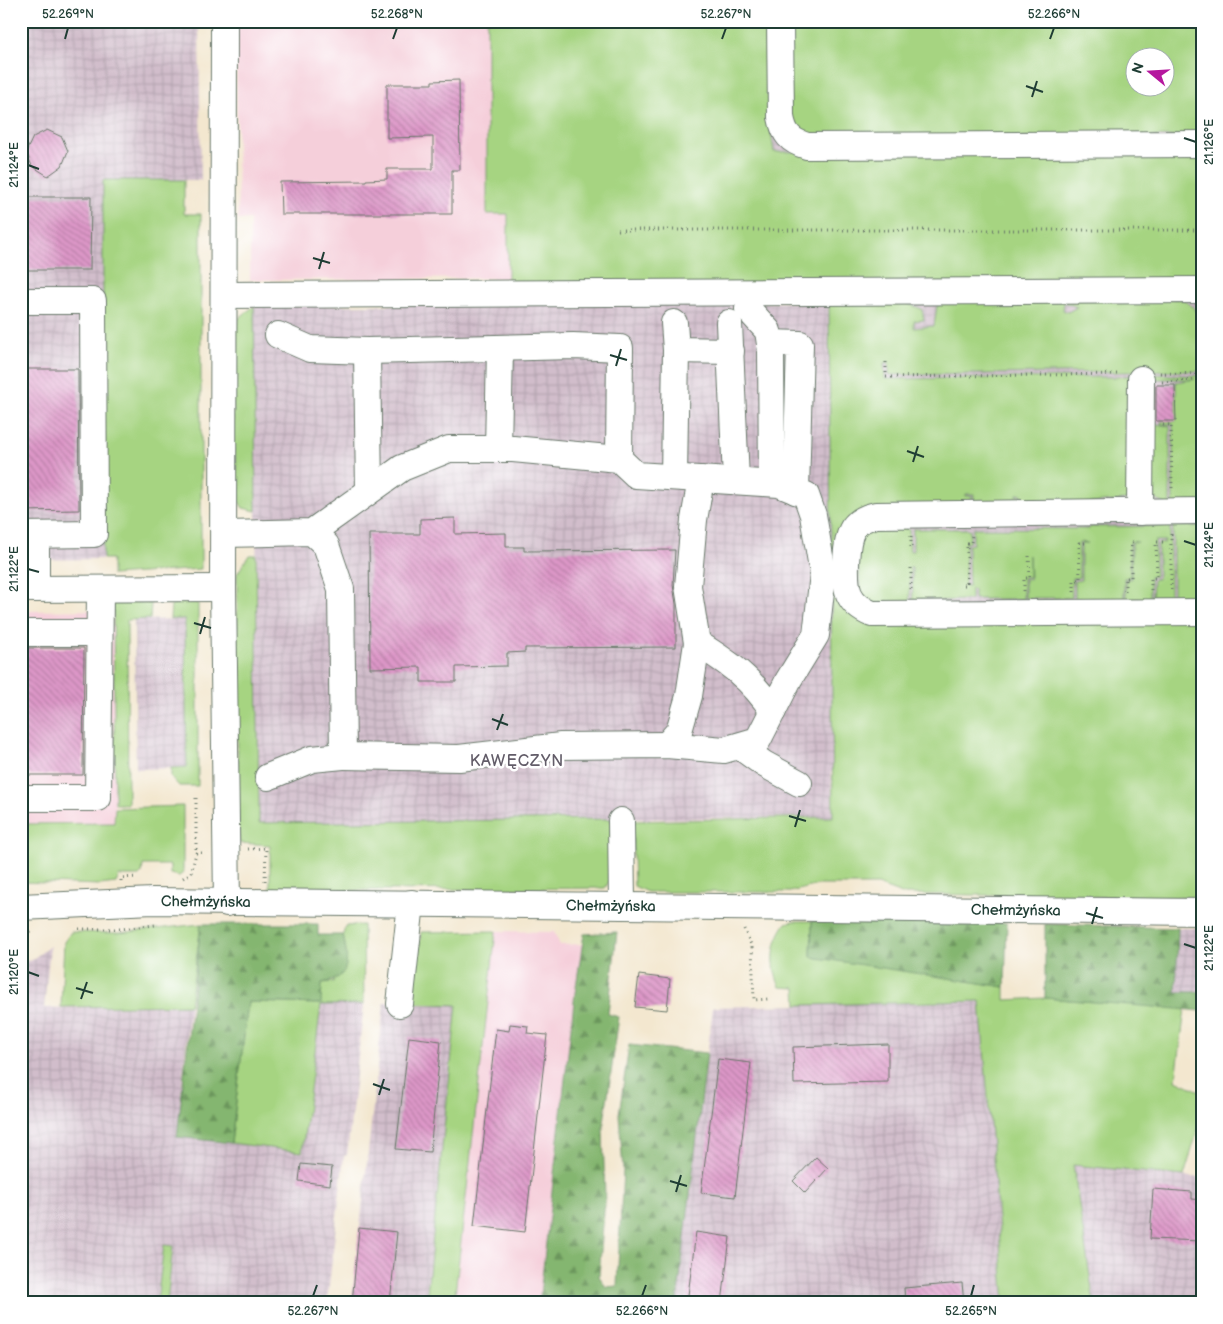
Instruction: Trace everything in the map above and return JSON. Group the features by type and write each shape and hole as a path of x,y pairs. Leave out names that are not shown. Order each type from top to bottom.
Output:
{"street":[{"path":"224,21 223,588 227,903"},
{"path":"780,21 780,117 784,132 794,142 807,146 1202,144"},
{"path":"225,295 1202,290"},
{"path":"21,301 93,300 94,534 28,535 28,589 223,588"},
{"path":"736,480 731,351 738,316 768,331 784,487"},
{"path":"674,323 676,350 674,477"},
{"path":"278,335 310,349 367,351 573,346 620,348 619,459"},
{"path":"498,449 500,348"},
{"path":"676,350 731,351"},
{"path":"367,351 369,492"},
{"path":"1140,377 1140,512"},
{"path":"224,534 312,532 402,468 449,449 498,449 619,459 636,475 736,480 784,487 806,494 813,514 824,574 816,635 788,678 758,740 724,750 667,745 561,746 459,758 343,756 312,759 268,777"},
{"path":"667,745 679,731 689,696 697,643 688,586 694,520 701,478"},
{"path":"1202,511 1171,518 1140,512 876,515 865,518 854,526 849,536 847,555 849,594 855,604 872,614 1202,612"},
{"path":"312,532 326,546 341,590 343,756"},
{"path":"21,798 98,798 100,589"},
{"path":"21,633 99,633"},
{"path":"697,643 733,665 758,689 772,711"},
{"path":"739,746 764,764 799,783"},
{"path":"621,821 622,906"},
{"name":"Chełmżyńska","path":"21,907 153,901 1202,912"},
{"path":"400,1004 410,903"}],"path":[{"path":"618,230 1202,230"},
{"path":"886,362 886,377 1140,377 1202,374"},
{"path":"1140,377 1174,382 1174,380 1194,380"},
{"path":"1159,421 1161,425 1171,425 1171,591"},
{"path":"964,585 967,585 967,543 972,543 972,526"},
{"path":"1125,594 1125,578 1131,578 1131,543 1139,542"},
{"path":"1151,593 1151,578 1157,578 1156,542 1165,542"},
{"path":"1074,613 1074,580 1080,580 1080,543 1088,543"},
{"path":"1024,594 1024,578 1030,578 1030,555"},
{"path":"175,878 184,878 190,873 196,854 196,798"},
{"path":"196,854 266,848 265,885"},
{"path":"121,903 121,878 139,877"}],"shaded area":[{"path":"21,21 199,21 201,180 103,180 103,559 21,560"},
{"path":"236,21 487,21 487,213 508,213 508,278 250,280 250,219 238,220"},
{"path":"615,21 1202,21 1202,769 831,772 833,817 259,823 254,306 829,302"},
{"path":"113,610 115,823 21,824 21,611"},
{"path":"185,619 187,768 136,769 134,620"},
{"path":"1178,928 1202,928 1202,992 1176,992"},
{"path":"496,931 554,932 560,945 583,944 575,993 539,1303 454,1303"},
{"path":"50,946 44,1008 190,1005 177,1137 302,1152 321,1004 364,1004 347,1155 344,1156 327,1303 167,1303 173,1246 164,1245 157,1303 21,1303 21,960 30,961"},
{"path":"980,1001 1005,1303 677,1303 713,1007"},
{"path":"384,1002 457,1004 426,1303 352,1303"},
{"path":"1073,1165 1202,1178 1202,1303 1094,1303"}],"green space":[{"path":"487,21 772,21 770,127 774,152 1202,149 1202,281 508,288 508,214 487,214"},
{"path":"787,21 1202,21 1202,136 811,140 790,127"},
{"path":"103,180 184,180 184,214 201,214 201,569 112,575 112,559 103,559"},
{"path":"1182,299 1197,312 1203,340 1202,371 889,375 889,362 884,363 885,379 1116,377 1147,374 1202,376 1202,508 1173,508 1173,424 1161,424 1161,421 1176,421 1176,382 1195,379 1149,379 1128,500 1022,509 1022,494 1017,494 1017,496 1020,496 1020,509 973,509 974,494 966,494 966,496 972,496 971,509 864,513 851,607 1202,616 1202,898 902,894 877,885 818,885 790,892 647,892 634,886 632,821 833,817 829,302 906,303 922,309 924,320 914,321 914,328 934,326 937,306 947,300","holes":["1064,302 1077,307 1068,312 1063,310"]},
{"path":"254,306 256,511 243,508 234,495 232,342 239,318"},
{"path":"1148,423 1170,426 1170,507 1149,496"},
{"path":"905,526 906,529 909,529 910,551 913,551 913,529 970,529 970,542 966,543 965,586 969,586 968,545 973,544 973,528 1089,529 1090,527 1170,526 1170,598 1152,598 1153,579 1158,579 1158,544 1165,541 1155,541 1155,576 1150,577 1150,599 1126,599 1126,579 1131,579 1132,543 1138,542 1130,542 1130,577 1124,578 1124,599 1075,599 1075,581 1081,580 1081,543 1088,543 1079,542 1079,578 1072,578 1072,598 1025,598 1025,579 1030,579 1029,555 1029,577 1023,577 1023,599 974,599 974,590 971,589 971,600 913,601 912,567 910,567 910,604 861,603 856,529"},
{"path":"1173,526 1202,526 1199,598 1173,598"},
{"path":"249,555 256,555 259,823 611,819 611,879 605,888 270,891 270,845 239,843 237,574"},
{"path":"182,599 198,603 198,786 179,786 171,777 171,768 187,767 185,619 170,619 171,606"},
{"path":"123,601 151,603 150,619 127,620 128,804 115,804 113,604"},
{"path":"183,806 183,873 179,876 170,874 170,865 143,865 142,873 139,876 119,876 116,883 100,885 21,882 21,824 114,823 115,808"},
{"path":"812,921 811,956 1005,987 1005,1000 1045,998 1185,1009 1176,1080 1202,1092 1202,1116 1184,1176 1073,1165 1094,1303 1005,1303 980,1001 797,1005 796,988 780,987 774,962 775,946 781,930 786,923"},
{"path":"812,921 1007,923 1005,987 811,957"},
{"path":"201,924 190,1005 61,1007 64,942 71,932 119,933"},
{"path":"201,924 318,924 318,935 343,935 346,952 346,966 343,972 332,981 322,983 321,1004 248,1002 231,1143 177,1137"},
{"path":"1045,924 1178,928 1176,992 1202,992 1202,1011 1045,998"},
{"path":"363,925 364,1004 321,1005 302,1152 231,1143 248,1002 320,1004 322,983 333,982 346,951 343,935 345,926"},
{"path":"496,931 454,1303 426,1303 457,1005 413,1003 421,932"},
{"path":"617,932 608,1014 619,1017 603,1129 605,1199 599,1276 606,1287 617,1286 623,1170 619,1114 629,1045 707,1053 677,1303 539,1303 575,993 584,934"},
{"path":"164,1245 173,1246 167,1303 157,1303"}],"building":[{"path":"459,80 460,170 452,170 452,214 281,214 280,182 366,181 387,179 387,169 433,169 433,137 387,138 387,84 432,84 432,81"},
{"path":"47,130 62,137 68,151 62,166 48,176 32,166 26,152 33,137"},
{"path":"21,197 91,197 90,270 21,270"},
{"path":"21,369 78,369 79,510 21,511"},
{"path":"1156,385 1175,385 1176,421 1156,421"},
{"path":"455,518 455,534 506,533 506,547 524,547 524,551 675,550 673,585 676,604 676,647 525,648 525,652 507,653 507,666 456,667 456,682 421,682 421,667 370,668 369,534 420,534 420,519"},
{"path":"21,648 84,648 83,775 21,775"},
{"path":"639,975 670,979 667,1010 635,1007"},
{"path":"510,1024 528,1026 527,1033 547,1035 525,1232 474,1226 496,1029 509,1031"},
{"path":"409,1037 441,1041 430,1152 396,1149"},
{"path":"888,1044 888,1082 794,1084 793,1047"},
{"path":"718,1059 751,1063 735,1197 701,1193"},
{"path":"816,1157 828,1168 805,1193 793,1181"},
{"path":"301,1164 332,1167 330,1185 299,1181"},
{"path":"1153,1189 1192,1192 1192,1199 1202,1200 1202,1241 1150,1239"},
{"path":"359,1228 397,1232 390,1303 352,1303"},
{"path":"696,1232 730,1237 722,1303 687,1303"},
{"path":"962,1283 964,1303 905,1303 904,1288"}],"district":[{"name":"KAWĘCZYN","path":"517,760"}]}
